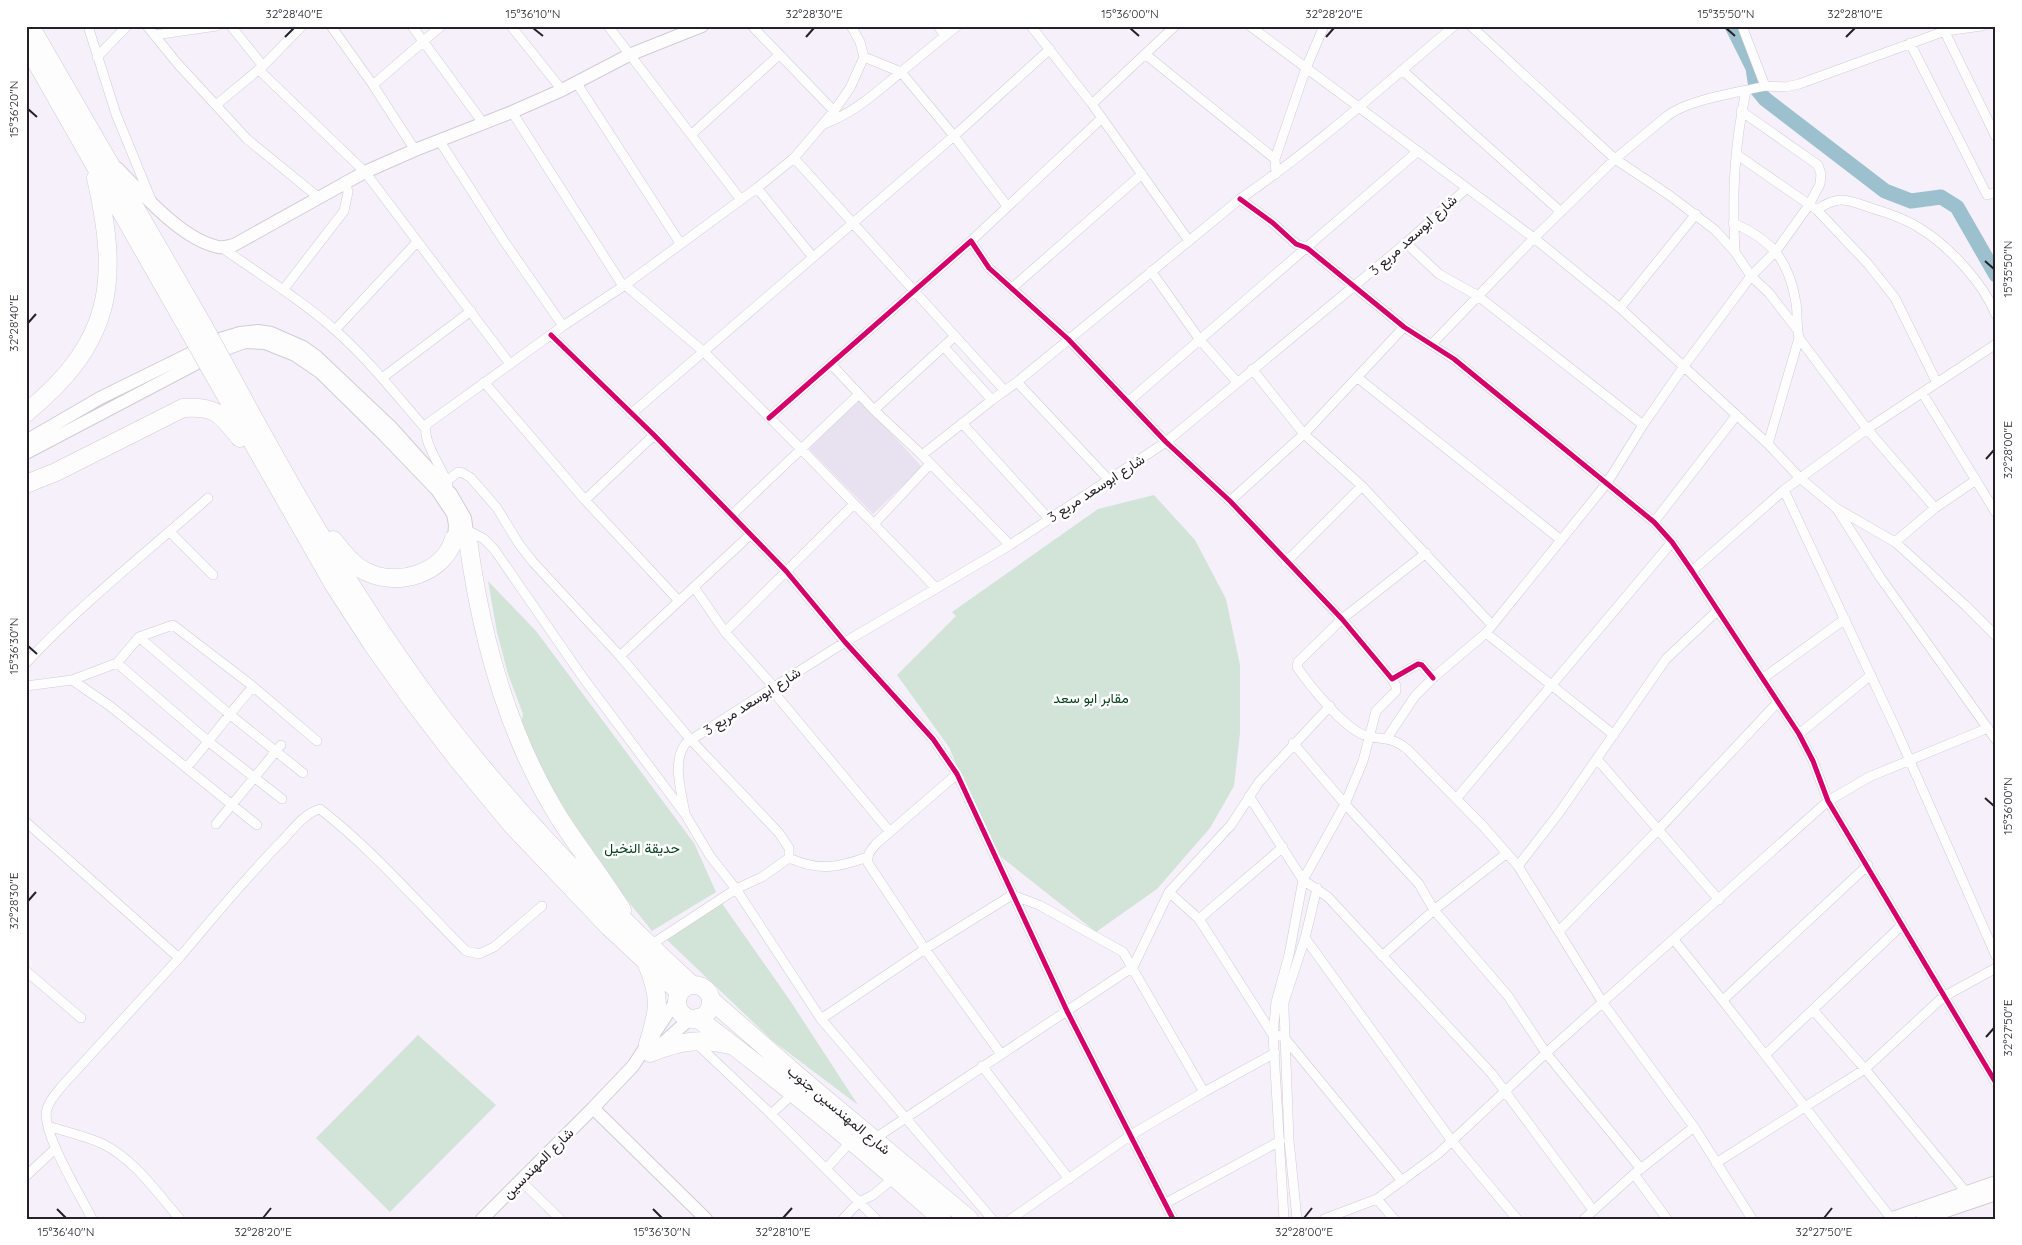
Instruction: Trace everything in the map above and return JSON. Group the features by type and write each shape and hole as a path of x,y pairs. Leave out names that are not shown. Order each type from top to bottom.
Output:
{"highway":[{"path":"30,26 100,160 216,363 280,492 334,585 372,644 458,760 511,824 566,884 648,954 683,992"},
{"path":"26,44 100,160 108,264 105,295 99,324 84,353 68,375 26,413"},
{"path":"216,363 345,576 382,633 442,718 544,840 636,932"},
{"path":"26,484 56,472 163,416 183,408 198,407 212,409 221,416 280,492"},
{"path":"305,508 356,566 365,572 382,577 401,577 431,569 447,555 463,536"},
{"path":"463,536 492,660 506,706 526,757 560,819 609,888 648,954 658,1004 649,1048 694,1040 733,1045"},
{"path":"702,987 710,995 709,1010 702,1017 694,1018 680,1011 683,992 702,987"},
{"name":"شارع المهندسين جنوب","path":"711,1000 874,1140 947,1214"},
{"name":"شارع المهندسين جنوب","path":"694,1018 733,1045 895,1177 947,1214 969,1219"}],"main road":[{"path":"100,160 188,233 205,243 221,247 234,245 318,196 364,172 512,112 562,90 629,56 697,27"},
{"path":"26,441 100,398 220,338 258,331 271,333 288,339 317,357 391,427 452,494 460,507 463,536"},
{"path":"26,453 220,351 245,342 265,343 295,355 320,372 411,462 450,508 463,536"},
{"path":"649,1048 683,992"},
{"path":"649,1048 694,1018"},
{"name":"شارع المهندسين","path":"482,1219 593,1108 649,1048"},
{"path":"593,1108 706,1219"},
{"path":"1890,1219 1996,1182"},
{"path":"1930,1218 1996,1194"}],"street":[{"path":"88,26 116,114 153,203"},
{"path":"97,57 127,26"},
{"path":"150,29 217,26"},
{"path":"231,26 261,68 364,172 510,364"},
{"path":"216,105 261,68 302,26"},
{"path":"331,26 373,85 415,150"},
{"path":"412,26 483,123"},
{"path":"373,85 440,26"},
{"path":"511,26 562,90"},
{"path":"608,26 629,56 692,134 741,200"},
{"path":"752,26 834,111"},
{"path":"425,428 431,420 484,382 563,326 624,286 757,188 794,158 824,124 850,88 864,57 860,42 851,26"},
{"path":"938,26 945,36"},
{"path":"824,124 845,116 860,106 957,26"},
{"path":"1032,26 1092,104 1190,241"},
{"path":"1092,104 1176,26"},
{"path":"1250,26 1534,238 1620,308 1768,444 1800,478 1836,508 1895,542 1966,606 1996,636"},
{"path":"1276,174 1275,159 1306,68 1324,26"},
{"path":"922,455 1017,382 1240,199 1276,174 1359,108 1454,26"},
{"path":"1471,26 1615,159 1696,214 1715,230 1735,252 1751,276 1770,293 1796,328"},
{"path":"1742,26 1765,86"},
{"path":"1432,344 1534,238 1615,159 1673,111 1694,103 1765,86 1793,86 1910,43 1944,28 1982,26"},
{"path":"1944,28 1996,137"},
{"path":"150,29 216,105 260,150 318,196"},
{"path":"1910,43 1987,195 1996,192"},
{"path":"631,414 812,256 854,223 954,136 1050,49"},
{"path":"1145,54 1275,159"},
{"path":"692,134 780,55"},
{"path":"864,57 901,72 954,136 1007,206"},
{"path":"1402,70 1561,212"},
{"path":"576,82 680,243"},
{"path":"1735,252 1732,206 1741,111 1746,91"},
{"path":"1387,738 1407,707 1433,678 1489,629 1607,483 1643,425 1684,366 1751,276 1776,251 1809,205 1820,184 1821,174 1818,165 1741,111"},
{"path":"512,112 624,286 704,352 936,588"},
{"path":"769,418 971,241 1102,118"},
{"path":"439,140 504,241 563,326"},
{"path":"1129,401 1418,151"},
{"path":"1736,154 1818,210 1868,264 1892,294 1937,383"},
{"path":"794,158 1005,391"},
{"path":"1012,288 1142,174"},
{"path":"283,290 338,222 344,211 348,192 345,181"},
{"path":"757,188 812,256"},
{"name":"شارع ابوسعد مربع 3","path":"692,740 845,642 1010,545 1166,442 1252,369 1356,286 1467,188"},
{"path":"1240,199 1296,244 1307,248 1356,286 1404,327 1454,359 1654,522 1672,542 1799,734 1813,761 1828,802 1996,1083"},
{"path":"1818,210 1827,203 1841,199 1881,211 1920,228 1938,241 1964,268 1984,294 1996,316"},
{"path":"1620,308 1696,214"},
{"path":"1733,223 1756,234 1776,251 1791,283 1796,305 1796,328 1799,338 1867,429 1935,508"},
{"path":"971,241 990,268 1068,339 1166,442 1230,502 1342,619 1396,686 1396,691 1376,711 1363,761 1345,804 1303,880 1291,947 1276,1002 1273,1035 1284,1219"},
{"path":"335,330 417,242"},
{"path":"1406,243 1438,274 1478,296 1643,425"},
{"path":"221,247 283,290 335,330 382,378 425,428 427,440 452,494"},
{"path":"1151,271 1200,340 1237,382"},
{"path":"382,378 471,311"},
{"path":"1230,502 1304,434 1404,327"},
{"path":"551,335 733,514 786,571 845,642 933,739 957,774 1067,1011 1132,1135 1173,1219"},
{"path":"874,410 955,336"},
{"path":"1768,444 1799,338"},
{"path":"1692,571 1800,478 1867,429 1996,344"},
{"path":"944,347 992,400"},
{"path":"831,364 874,410 922,455 1010,545"},
{"path":"1252,369 1304,434 1362,486 1426,553 1489,629 1551,685 1614,735"},
{"path":"1358,378 1561,540"},
{"path":"484,382 586,500 679,601"},
{"path":"1017,382 1108,479"},
{"path":"733,514 859,394"},
{"path":"1922,394 1996,513"},
{"path":"1654,522 1736,416"},
{"path":"962,423 1049,519"},
{"path":"586,500 654,435"},
{"path":"874,524 930,464"},
{"path":"447,481 458,472 463,472 471,478 496,508 533,562 778,833 789,848 789,858"},
{"path":"1895,542 1935,508 1976,480"},
{"path":"1286,562 1362,486"},
{"path":"1784,490 1871,675 1996,956"},
{"path":"26,663 85,606 208,498"},
{"path":"725,632 854,504"},
{"path":"1836,508 1880,577 1996,740"},
{"path":"170,532 213,574"},
{"path":"620,656 751,534"},
{"path":"463,536 484,539 494,549 584,679 685,814 710,856 736,889 821,1019 905,1120 992,1219"},
{"path":"1456,798 1672,542"},
{"path":"1426,553 1342,619 1297,663 1298,669 1351,728 1370,736 1387,738 1407,749 1456,798 1518,866 1603,1003 1694,1127 1752,1219"},
{"path":"694,588 725,632 890,832"},
{"path":"1518,866 1539,841 1666,659 1717,611"},
{"path":"1762,679 1845,619"},
{"path":"26,686 72,680 118,663 139,637 173,625 253,686 317,741"},
{"path":"139,637 228,713 279,748 303,773"},
{"path":"118,663 209,742 282,799"},
{"path":"1392,679 1420,664 1433,678"},
{"path":"1799,734 1871,675"},
{"path":"72,680 110,706 257,825"},
{"path":"186,768 209,742 228,713 253,686"},
{"path":"1558,931 1659,829 1777,703"},
{"path":"874,1140 982,1066 1133,967 1169,892 1232,825 1259,782 1293,743 1330,706"},
{"path":"1324,1219 1377,1199 1452,1141 1546,1053 1828,802 1869,777 1988,728"},
{"path":"685,814 679,776 679,759 682,748 692,740"},
{"path":"1293,743 1345,804 1419,884 1434,910 1508,996 1546,1053 1638,1172 1667,1219"},
{"path":"216,824 279,748"},
{"path":"1597,759 1719,900"},
{"path":"789,858 803,864 831,867 850,864 867,857 870,851 890,832 957,774"},
{"path":"1249,796 1303,880 1328,897 1488,1069 1593,1210"},
{"path":"92,1219 56,1148 48,1126 46,1110 62,1086 180,958 259,864 314,810 320,809 341,825 389,871 466,951 478,954 494,947 542,906"},
{"path":"26,822 180,958"},
{"path":"1199,919 1283,847"},
{"path":"1382,956 1434,910 1507,853"},
{"path":"867,857 871,869 925,949 1001,1054"},
{"path":"648,954 736,889 762,876 789,858"},
{"path":"1723,1000 1868,866"},
{"path":"1297,1219 1289,1140 1283,1036 1284,1002 1305,938 1316,888"},
{"path":"1169,892 1199,919 1273,1035"},
{"path":"821,1019 925,949 1012,896 1039,905 1123,952 1204,1092"},
{"path":"1765,1055 1901,926"},
{"path":"1305,938 1452,1141 1513,1218"},
{"path":"1674,940 1723,1000 1890,1219"},
{"path":"1716,1163 1865,1069 1944,997 1996,968"},
{"path":"26,971 81,1018"},
{"path":"1813,1010 1865,1069 1966,1192"},
{"path":"1273,1035 1283,1036 1402,1181"},
{"path":"694,1040 876,1219"},
{"path":"1016,1217 1132,1135 1275,1053"},
{"path":"982,1066 1069,1179"},
{"path":"771,1114 792,1094"},
{"path":"48,1126 103,1144 136,1169 180,1219"},
{"path":"1584,1219 1694,1127"},
{"path":"826,1169 851,1141"},
{"path":"1166,1203 1280,1141"},
{"path":"26,1176 56,1148"},
{"path":"842,1219 859,1202 873,1195 895,1177"},
{"path":"520,1180 560,1219"},
{"path":"1377,1199 1394,1219"},
{"path":"1283,1202 1294,1201"}],"shaded area":[{"path":"859,398 922,467 873,514 809,449"}],"green space":[{"name":"مقابر ابو سعد","path":"1154,495 1195,540 1226,599 1240,665 1240,733 1234,786 1210,828 1157,889 1096,932 991,849 949,747 897,675 956,616 952,612 1098,509"},
{"name":"حديقة النخيل","path":"488,581 536,631 694,843 716,892 652,931 574,830 520,730 523,714 508,674 497,632"},
{"path":"721,902 791,1002 858,1105 773,1041 666,939"},
{"path":"418,1035 496,1105 390,1212 316,1138"}],"waterway":[{"path":"1732,26 1753,68 1756,88 1765,99 1885,191 1911,201 1941,197 1957,207 1996,275"}],"cycle path":[{"path":"1240,199 1273,223 1296,244 1307,248 1404,327 1454,359 1654,522 1672,542 1799,734 1813,761 1828,801 1996,1083"},
{"path":"769,418 971,241 989,268 1068,339 1166,442 1230,501 1342,619 1392,679 1418,664 1422,665 1433,678"},
{"path":"551,335 654,435 786,571 845,642 933,739 957,774 1067,1011 1173,1219"}]}
